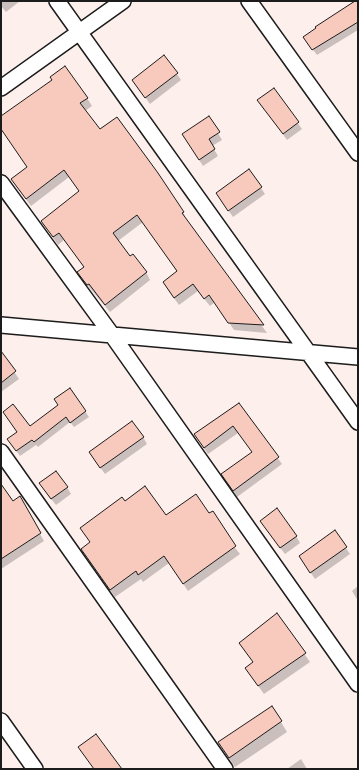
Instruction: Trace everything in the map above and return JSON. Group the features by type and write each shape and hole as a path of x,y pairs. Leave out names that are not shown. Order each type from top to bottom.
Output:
{"street":[{"path":"57,1 358,422"},
{"path":"1,88 123,1"},
{"path":"249,1 358,153"},
{"path":"1,183 112,335 358,684"},
{"path":"1,325 358,357"},
{"path":"1,452 225,769"},
{"path":"1,721 35,769"}],"building":[{"path":"355,1 358,1 358,22 312,50 303,37 316,28 315,27"},
{"path":"164,55 178,73 145,98 132,80"},
{"path":"65,66 88,98 80,103 100,129 117,117 158,173 184,212 182,213 264,325 228,323 209,295 204,299 193,284 174,298 163,282 177,271 137,215 113,233 130,256 133,254 147,272 105,305 89,284 87,285 77,272 84,267 59,233 53,237 41,221 79,191 64,170 26,199 11,179 27,167 1,129 1,116 52,80 50,77"},
{"path":"274,88 299,122 283,134 257,100"},
{"path":"209,116 220,132 209,139 215,149 199,160 182,134"},
{"path":"249,169 262,187 228,211 216,193"},
{"path":"1,351 16,371 1,383"},
{"path":"70,388 86,411 70,423 66,417 34,442 32,440 16,451 7,439 17,432 3,412 13,404 30,426 58,405 54,399"},
{"path":"239,403 279,457 233,491 221,474 252,452 233,426 204,448 194,434"},
{"path":"132,421 144,437 100,468 89,452"},
{"path":"56,471 68,487 51,499 39,483"},
{"path":"1,484 13,501 20,496 41,533 1,559"},
{"path":"145,486 166,515 196,494 209,513 213,511 236,546 183,584 164,556 138,575 136,571 110,590 81,549 90,542 80,528 122,497 125,501"},
{"path":"277,508 297,536 280,548 260,521"},
{"path":"335,530 347,547 310,573 299,556"},
{"path":"277,613 306,653 258,686 245,668 253,662 239,643"},
{"path":"272,706 282,721 229,758 218,742"},
{"path":"96,734 122,769 94,769 78,747"}]}
